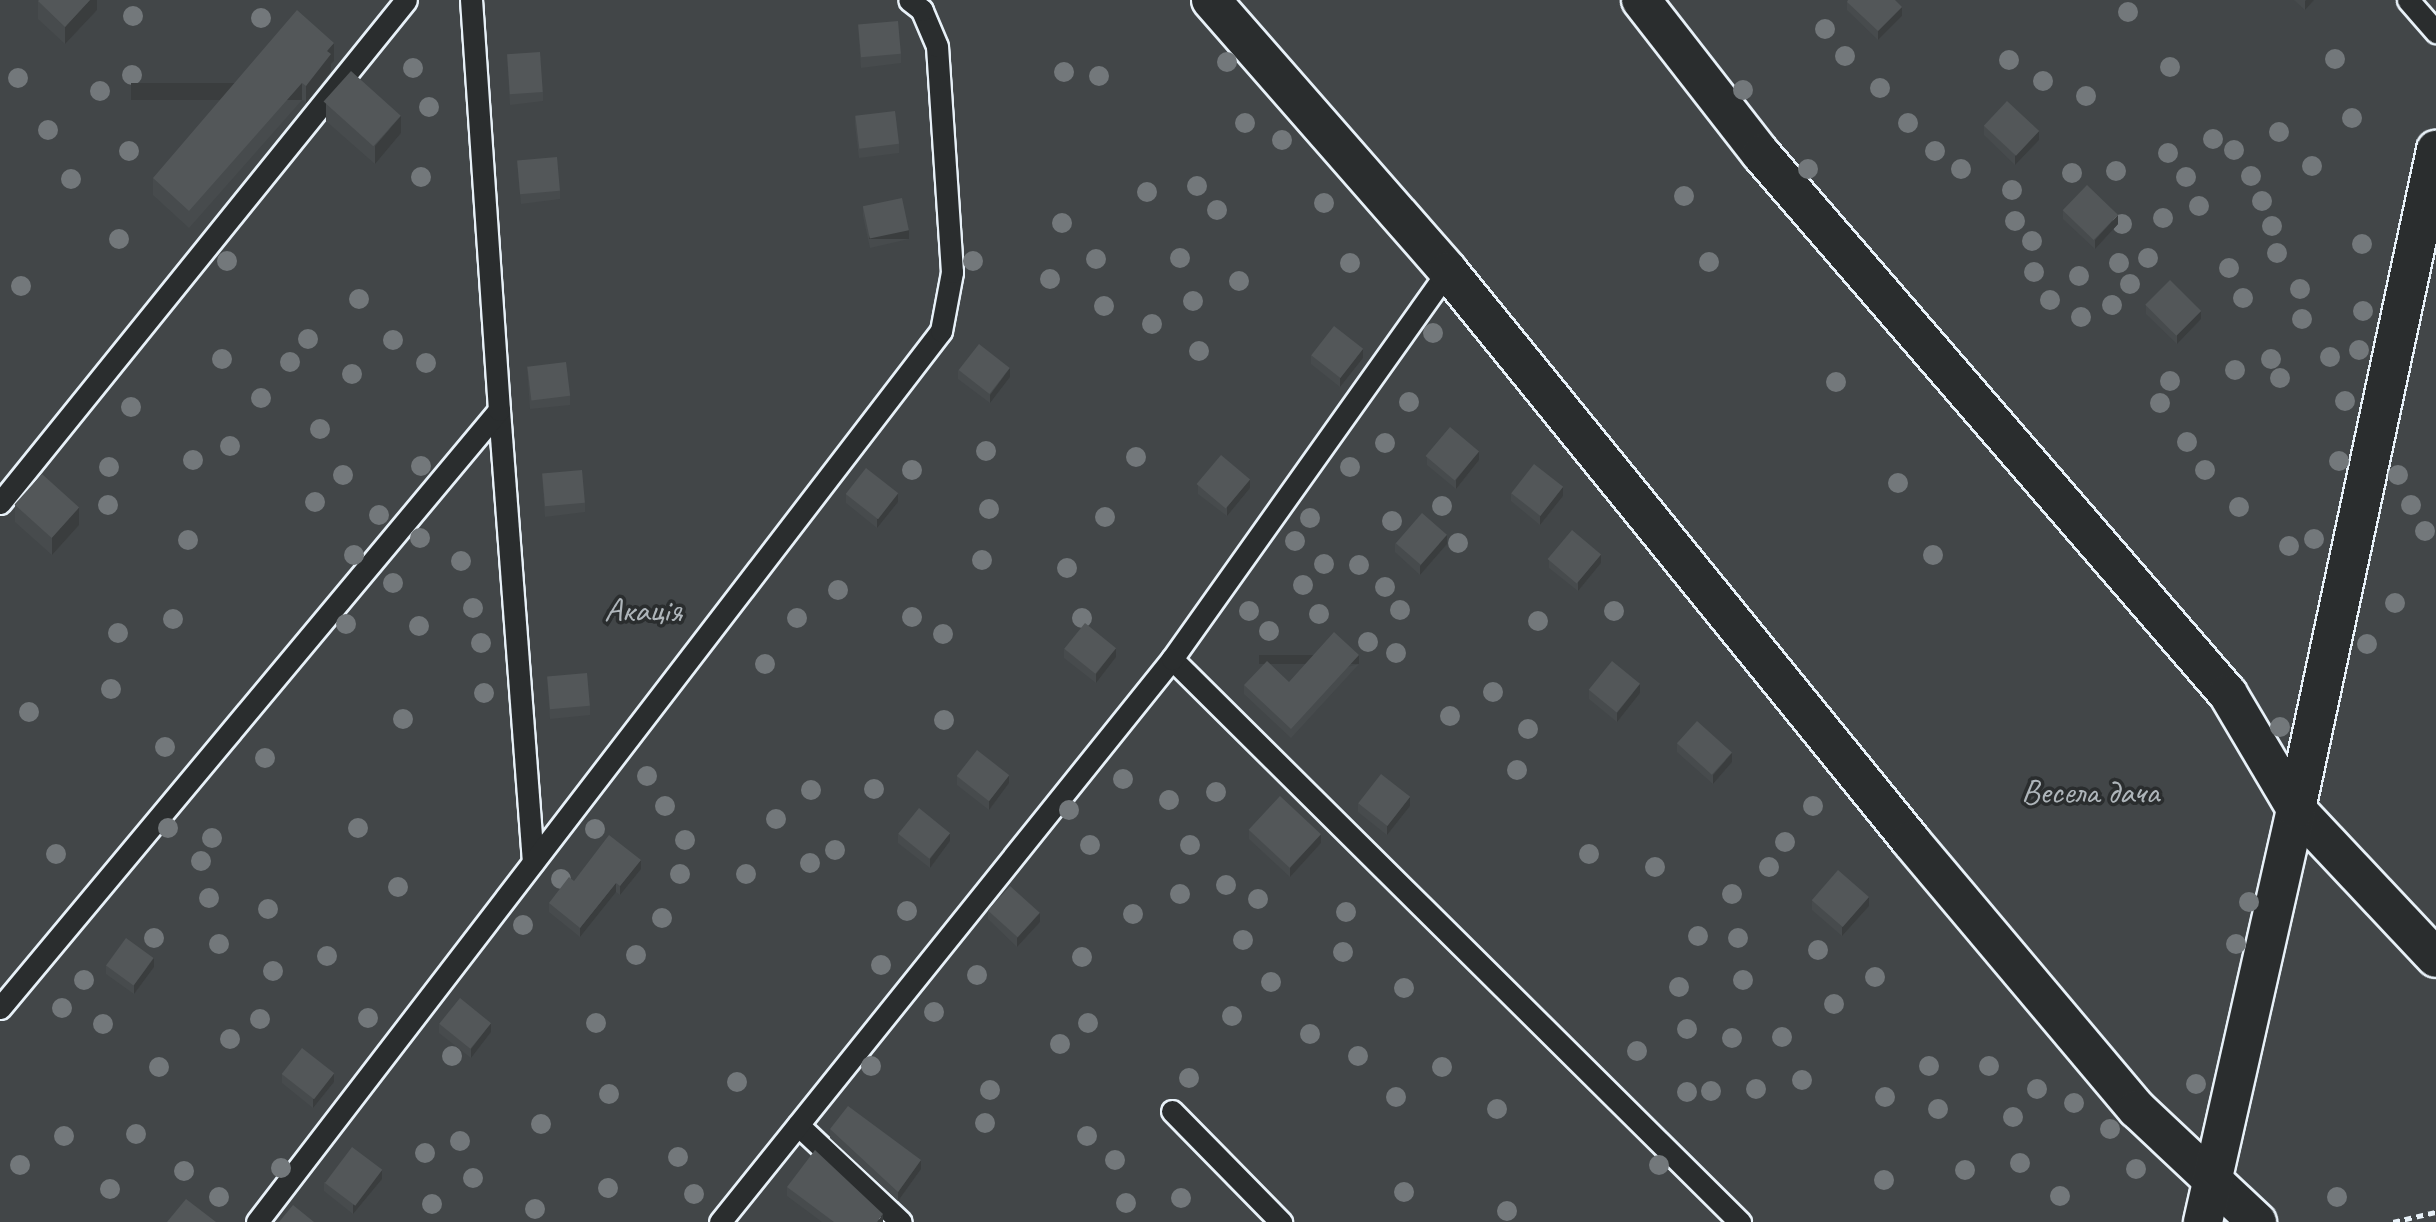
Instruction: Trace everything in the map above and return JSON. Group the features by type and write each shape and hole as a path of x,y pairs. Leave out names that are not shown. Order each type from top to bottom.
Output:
{"street":[{"path":"1212,0 1448,271 1937,872 2137,1109 2257,1222"},
{"path":"1641,0 1760,154 2228,694 2296,809 2436,958"},
{"path":"2203,1222 2215,1181 2296,809 2436,150"}],"lane":[{"path":"0,503 406,0"},
{"path":"471,0 533,862"},
{"path":"257,1222 941,331 952,272 937,46 922,10 909,0"},
{"path":"2408,0 2436,32"},
{"path":"720,1222 1172,659 1448,271"},
{"path":"0,1008 499,410"},
{"path":"1172,659 1740,1222"},
{"path":"1172,1111 1280,1222"},
{"path":"798,1125 901,1222"}],"path":[{"path":"2393,1222 2436,1212"}],"green space":[{"name":"Акація","path":"0,0 2436,0 2436,1222 0,1222"}],"building":[{"path":"39,0 90,0 65,27"},
{"path":"1895,0 1902,7 1878,31 1847,2"},
{"path":"297,10 334,43 327,51 331,54 306,86 302,83 189,211 153,178"},
{"path":"898,21 901,54 861,57 858,24"},
{"path":"540,52 543,92 510,94 507,54"},
{"path":"351,71 401,116 373,146 324,101"},
{"path":"2007,101 2039,131 2016,156 1984,126"},
{"path":"895,111 899,144 859,149 855,116"},
{"path":"557,157 560,191 520,194 517,160"},
{"path":"2087,185 2118,215 2094,240 2063,210"},
{"path":"902,198 909,230 870,239 863,206"},
{"path":"2170,280 2201,311 2176,336 2145,305"},
{"path":"1334,326 1363,349 1340,378 1311,355"},
{"path":"979,344 1010,368 989,394 959,370"},
{"path":"566,362 570,396 531,400 527,367"},
{"path":"1450,427 1479,451 1455,481 1426,456"},
{"path":"1221,455 1250,479 1226,509 1197,484"},
{"path":"1534,464 1563,487 1540,516 1511,493"},
{"path":"866,468 898,493 878,519 846,494"},
{"path":"582,470 585,503 545,506 542,473"},
{"path":"42,474 79,507 52,538 15,504"},
{"path":"1422,513 1447,535 1421,565 1396,543"},
{"path":"1572,530 1601,554 1577,584 1548,559"},
{"path":"1085,623 1116,648 1095,674 1064,649"},
{"path":"1334,632 1359,655 1291,729 1244,685 1267,661 1289,682"},
{"path":"1612,661 1640,684 1617,712 1589,690"},
{"path":"587,673 590,706 550,709 547,676"},
{"path":"1697,721 1732,752 1712,775 1677,743"},
{"path":"977,750 1009,775 989,801 957,776"},
{"path":"1381,774 1410,797 1387,826 1358,803"},
{"path":"1280,796 1321,834 1290,868 1249,830"},
{"path":"919,808 950,833 929,859 898,834"},
{"path":"609,835 641,860 620,886 616,883 580,928 549,903 569,877 574,881"},
{"path":"1838,870 1869,897 1843,927 1812,900"},
{"path":"1010,886 1040,913 1018,937 988,911"},
{"path":"126,938 154,958 134,985 106,966"},
{"path":"460,998 491,1023 470,1049 439,1024"},
{"path":"302,1048 334,1073 314,1099 282,1074"},
{"path":"848,1106 921,1160 898,1192 830,1129"},
{"path":"352,1147 382,1170 355,1206 325,1183"},
{"path":"815,1150 883,1214 877,1222 834,1222 787,1187"},
{"path":"186,1199 216,1222 167,1222"},
{"path":"293,1205 314,1222 279,1222"}],"park label":[{"name":"Весела дача","path":"2090,792"}]}
